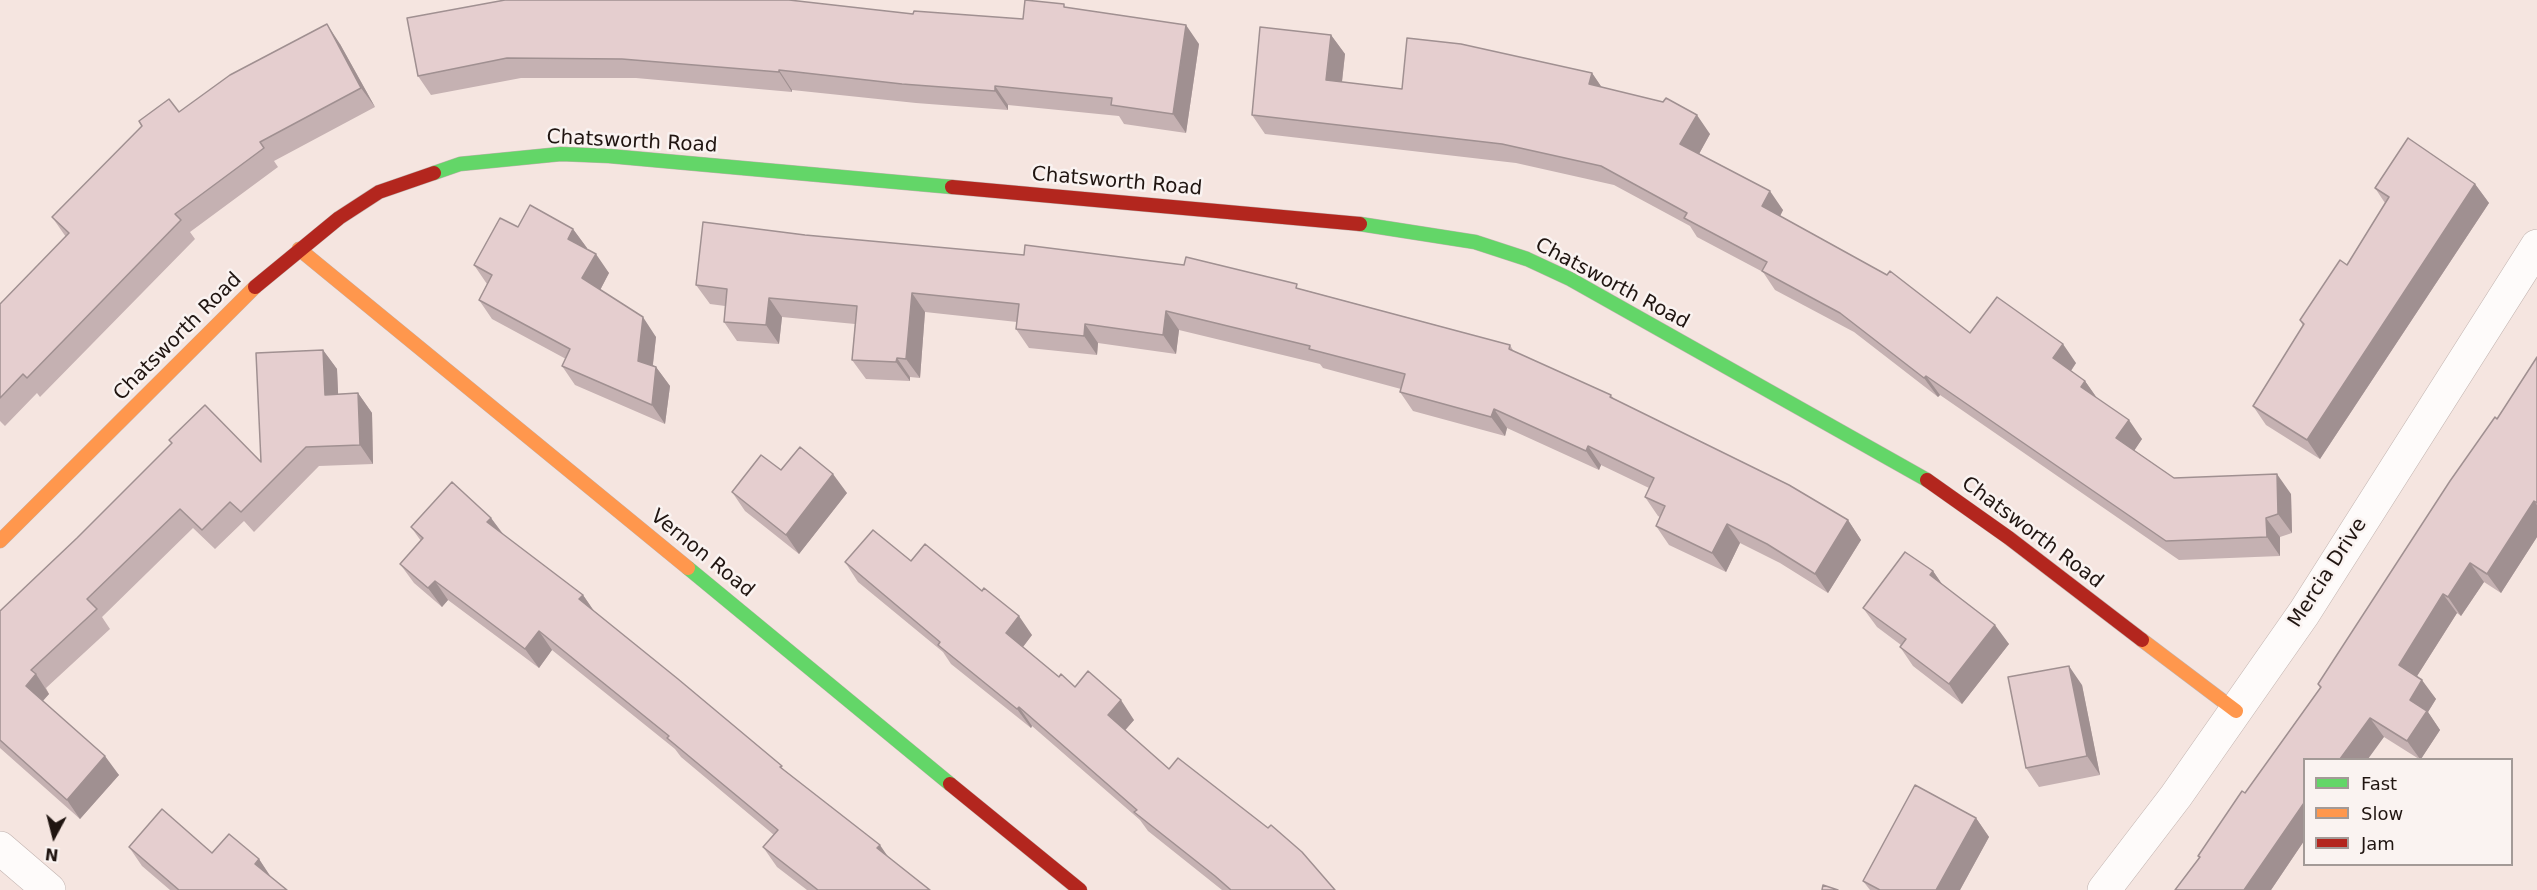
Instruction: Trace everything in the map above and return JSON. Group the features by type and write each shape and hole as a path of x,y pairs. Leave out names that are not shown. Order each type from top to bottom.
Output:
{"street":[{"name":"Chatsworth Road","path":"0,541 249,292 339,218 379,192 460,164 561,154 609,156 1367,225 1475,242 1527,259 1570,279 1937,486 2236,711"},
{"name":"Mercia Drive","path":"2104,890 2176,796 2310,603 2537,246"},
{"name":"Vernon Road","path":"299,249 1080,890"},
{"path":"0,848 49,890"}],"building":[{"path":"505,0 789,0 913,14 914,11 1023,19 1025,0 1064,4 1064,7 1186,25 1173,114 1111,105 1112,98 995,86 995,91 902,84 779,70 779,72 622,59 507,58 418,76 407,18"},
{"path":"327,24 361,88 260,142 264,148 175,214 181,220 27,378 23,374 0,398 0,304 69,233 52,217 142,126 139,121 169,99 179,112 230,75"},
{"path":"1260,27 1331,35 1326,80 1402,89 1407,38 1461,44 1592,73 1589,84 1663,102 1666,98 1697,115 1680,144 1770,191 1762,206 1887,275 1890,271 1970,333 1997,297 2063,344 2053,358 2085,381 2081,387 2129,420 2116,438 2174,478 2277,474 2278,514 2266,518 2267,537 2166,541 1926,376 1924,378 1840,313 1762,271 1767,262 1684,218 1687,213 1601,166 1502,144 1252,115"},
{"path":"2408,138 2475,184 2307,440 2253,406 2304,324 2300,320 2340,260 2347,265 2389,197 2375,188"},
{"path":"530,205 573,229 568,239 596,254 582,278 643,317 638,361 656,367 652,405 562,366 570,349 479,300 492,275 474,265 500,218 518,227"},
{"path":"703,222 805,235 1024,255 1025,245 1184,265 1186,257 1297,284 1296,288 1510,345 1509,349 1611,395 1610,397 1789,485 1848,520 1815,574 1767,544 1727,524 1712,553 1656,526 1665,506 1645,497 1654,478 1588,446 1586,451 1494,409 1491,417 1400,392 1405,374 1309,349 1310,346 1166,311 1163,335 1085,324 1084,336 1016,329 1019,304 912,293 906,359 897,358 896,362 852,360 857,306 769,298 766,325 724,322 727,289 696,285"},
{"path":"323,350 325,395 358,393 360,445 306,447 241,512 230,502 202,530 180,509 87,599 97,609 31,670 36,674 26,686 105,756 67,800 0,740 0,611 172,443 169,440 205,405 261,462 256,353"},
{"path":"2537,357 2537,503 2534,501 2487,574 2470,563 2448,597 2443,594 2399,665 2422,680 2410,700 2427,711 2407,741 2370,718 2341,758 2303,758 2303,804 2244,890 2175,890 2200,857 2198,856 2242,791 2245,793 2321,687 2318,684 2450,481 2495,417 2497,419"},
{"path":"800,447 833,474 786,535 732,492 761,455 781,470"},
{"path":"452,482 491,518 487,522 583,595 579,599 782,766 780,767 880,845 877,848 930,890 818,890 763,847 778,830 667,738 669,736 539,631 525,649 435,581 428,588 400,564 423,538 411,527"},
{"path":"873,530 911,561 925,544 982,591 984,588 1019,616 1006,633 1059,677 1061,674 1075,687 1088,671 1121,700 1108,715 1169,769 1178,758 1268,828 1271,825 1302,852 1335,890 1231,890 1134,812 1137,810 1019,707 1017,709 938,645 940,642 845,562"},
{"path":"1905,552 1933,571 1930,575 1995,625 1949,684 1900,647 1906,639 1863,608"},
{"path":"2069,666 2087,756 2026,768 2008,677"},
{"path":"1915,785 1976,818 1936,890 1880,890 1863,881"},
{"path":"162,809 212,853 229,834 259,859 255,864 287,890 179,890 129,847"},
{"path":"1823,885 1838,890 1822,890"}],"traffic: fast":[{"path":"434,173 460,164 561,154 609,156 952,187"},
{"path":"1360,224 1475,242 1527,259 1570,279 1927,480"},
{"path":"688,568 950,784"}],"traffic: slow":[{"path":"299,249 688,568"},
{"path":"0,541 255,287"},
{"path":"2142,640 2236,711"}],"traffic: jam":[{"path":"255,287 339,218 379,192 434,173"},
{"path":"952,187 1360,224"},
{"path":"1927,480 2009,538 2142,640"},
{"path":"950,784 1080,890"}]}
